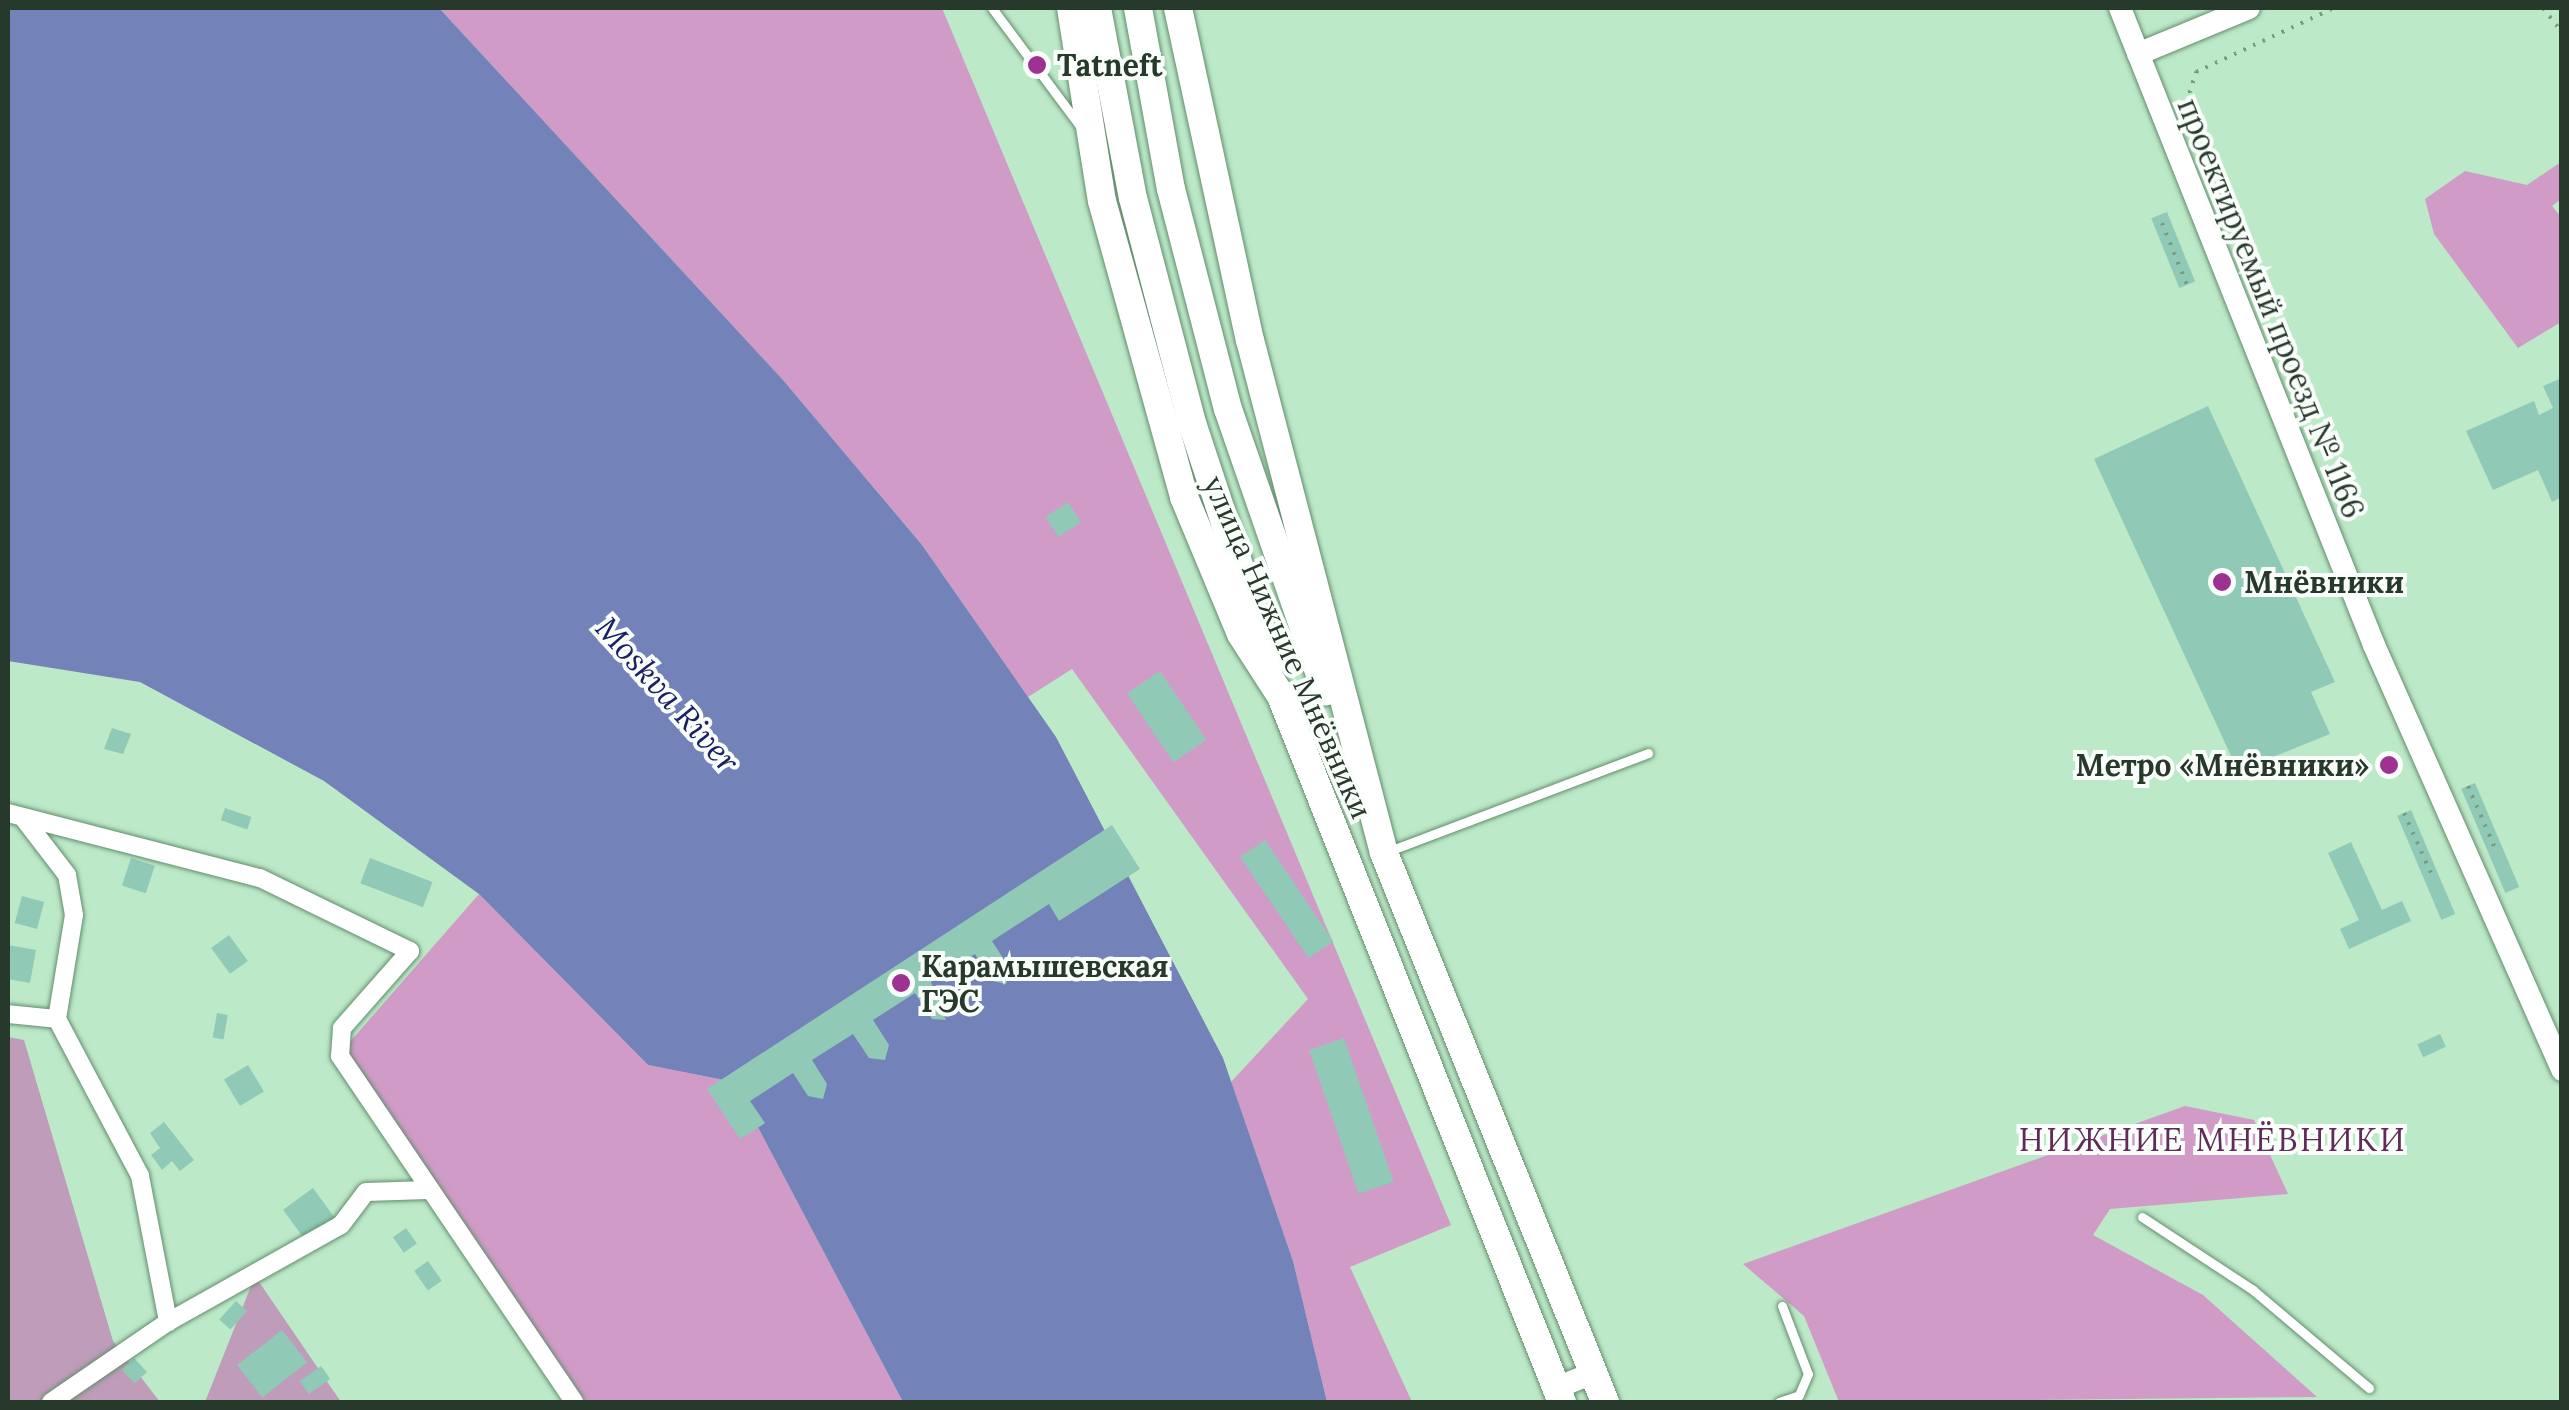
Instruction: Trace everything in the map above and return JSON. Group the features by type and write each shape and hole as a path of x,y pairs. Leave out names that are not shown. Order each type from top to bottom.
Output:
{"main road":[{"name":"улица Нижние Мнёвники","path":"1071,8 1089,138 1178,482 1240,634 1281,696 1559,1395"},
{"path":"1097,8 1134,198 1193,426 1281,696"},
{"path":"1138,8 1171,188 1228,409 1371,810"},
{"name":"улица Нижние Мнёвники","path":"1178,8 1226,244 1384,853 1604,1402"}],"street":[{"name":"проектируемый проезд № 1166","path":"2120,8 2374,645 2562,1070"},
{"path":"2138,54 2249,8"},
{"path":"12,814 48,841 71,888 57,1019 140,1176 168,1322"},
{"path":"12,814 260,878 410,951 337,1045 428,1190 574,1402"},
{"path":"8,1014 57,1019"},
{"path":"51,1402 168,1322 341,1225 366,1192 394,1184 428,1190"},
{"path":"1559,1395 1592,1373"}],"lane":[{"path":"992,8 1089,138"},
{"path":"1384,853 1648,753"},
{"path":"2142,1217 2252,1290 2368,1388"},
{"path":"1779,1402 1800,1394 1808,1374 1782,1306"}],"path":[{"path":"2178,8 2189,8"},
{"path":"2186,103 2196,72 2334,8"},
{"path":"2543,8 2562,32"},
{"path":"2225,192 2250,255"},
{"path":"2162,222 2187,285"},
{"path":"2468,786 2494,848"},
{"path":"2404,813 2430,873"}],"shaded area":[{"path":"439,8 942,8 1451,1225 1350,1267 1412,1402 1327,1402 1293,1261 1231,1082 1308,999 1072,669 1028,697 922,545 783,380"},
{"path":"2561,162 2561,199 2552,206 2561,217 2561,322 2518,348 2434,234 2425,199 2465,171 2527,185"},
{"path":"479,894 648,1065 734,1082 903,1402 581,1402 342,1051"},
{"path":"8,1037 24,1040 113,1341 160,1402 8,1402"},
{"path":"2185,1106 2254,1120 2288,1194 2110,1209 2093,1235 2203,1295 2317,1397 1839,1402 1804,1316 1743,1264"},
{"path":"255,1276 341,1402 205,1402"}],"water":[{"name":"Moskva River","path":"8,8 439,8 783,380 922,545 1056,737 1223,1058 1293,1261 1327,1402 903,1402 734,1082 648,1065 479,894 324,781 140,682 8,661"}],"building":[{"path":"2229,182 2257,252 2241,258 2213,188"},
{"path":"2167,212 2195,282 2179,288 2151,218"},
{"path":"2562,378 2562,497 2552,502 2538,470 2493,490 2466,431 2534,401 2539,415 2553,408 2543,386"},
{"path":"2208,406 2335,682 2311,692 2330,734 2238,771 2094,459"},
{"path":"1068,502 1081,522 1058,537 1045,517"},
{"path":"1160,671 1206,740 1173,762 1127,693"},
{"path":"112,728 131,734 123,754 104,749"},
{"path":"2475,783 2519,887 2505,893 2461,789"},
{"path":"225,808 251,817 247,829 221,820"},
{"path":"2411,810 2455,914 2441,920 2397,816"},
{"name":"Карамышевская ГЭС","path":"1112,825 1140,869 1059,921 1049,904 992,941 1010,969 1006,984 992,981 975,954 931,982 946,1020 932,1019 915,993 873,1020 889,1045 885,1060 869,1058 853,1034 812,1060 827,1084 823,1099 808,1096 793,1073 750,1101 765,1123 740,1139 707,1089"},
{"path":"1265,840 1333,941 1308,958 1240,857"},
{"path":"2351,842 2382,910 2402,901 2411,921 2349,949 2340,929 2359,920 2328,853"},
{"path":"131,858 155,866 146,893 122,886"},
{"path":"370,858 433,882 423,907 360,883"},
{"path":"22,896 44,902 37,929 15,923"},
{"path":"229,935 248,961 230,974 211,948"},
{"path":"8,945 36,950 30,983 8,979"},
{"path":"217,1013 228,1015 223,1040 213,1038"},
{"path":"2440,1034 2446,1047 2423,1057 2417,1045"},
{"path":"1344,1038 1393,1182 1359,1194 1309,1050"},
{"path":"248,1065 264,1092 240,1106 224,1079"},
{"path":"164,1122 194,1160 180,1171 172,1161 162,1170 151,1155 160,1148 150,1133"},
{"path":"313,1188 334,1217 304,1239 283,1210"},
{"path":"406,1228 417,1244 404,1253 393,1237"},
{"path":"428,1261 442,1281 428,1290 414,1271"},
{"path":"236,1301 247,1311 230,1330 219,1320"},
{"path":"282,1330 307,1362 262,1397 237,1365"},
{"path":"134,1358 147,1372 135,1383 122,1370"},
{"path":"321,1366 330,1379 309,1394 300,1381"}],"place":[{"name":"Tatneft","path":"1037,65"},
{"name":"Мнёвники","path":"2222,582"},
{"name":"Метро «Мнёвники»","path":"2389,765"},
{"name":"Карамышевская ГЭС","path":"901,983"}],"district":[{"name":"НИЖНИЕ МНЁВНИКИ","path":"2213,1140"}]}
